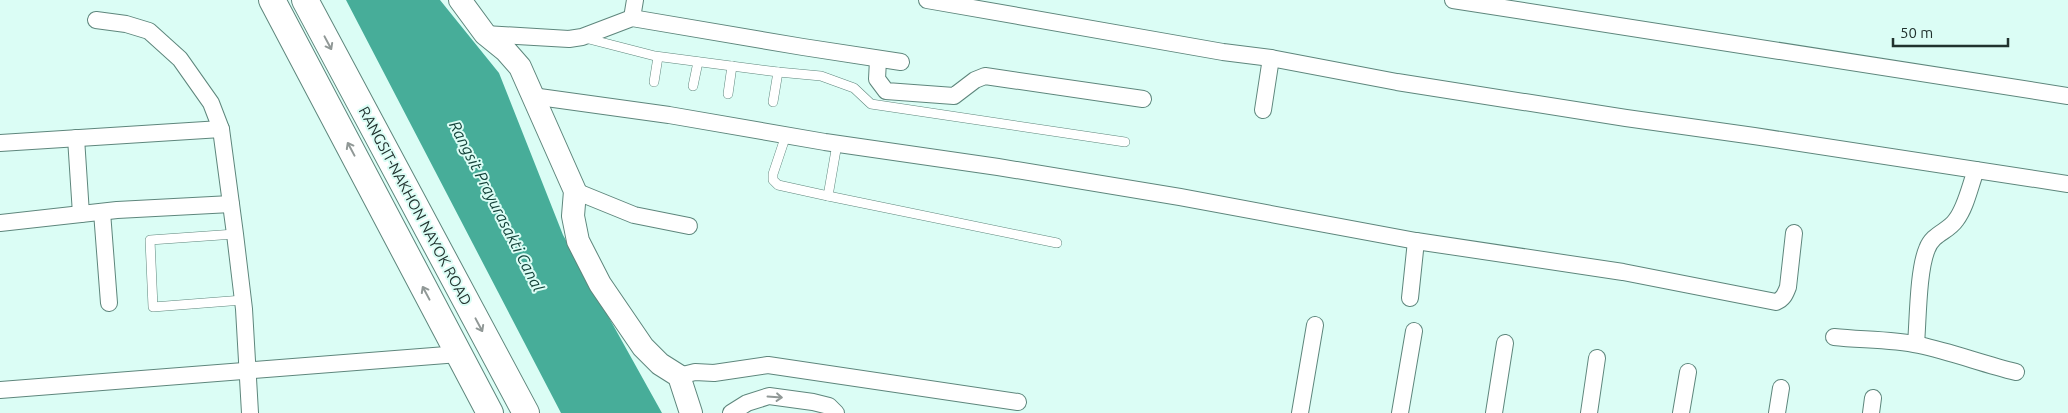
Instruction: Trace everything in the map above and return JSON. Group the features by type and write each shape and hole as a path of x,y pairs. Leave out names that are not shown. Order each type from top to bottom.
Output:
{"main road":[{"name":"RANGSIT-NAKHON NAYOK ROAD","path":"272,0 490,413"},
{"name":"RANGSIT-NAKHON NAYOK ROAD","path":"305,0 526,413"}],"street":[{"path":"460,0 485,34 506,51 520,68 575,191 573,216 578,241 600,284 643,348 660,364 679,376 691,413"},
{"path":"632,18 635,0"},
{"path":"927,0 1223,52 1272,58 1397,82 2068,184"},
{"path":"1452,0 2068,96"},
{"path":"485,34 568,39 582,37 632,18 878,60 901,62"},
{"path":"96,20 126,24 149,31 180,59 211,104 221,129 243,304 250,413"},
{"path":"1263,110 1272,58"},
{"path":"878,60 877,80 886,91 954,96 975,80 985,76 1143,99"},
{"path":"532,96 669,115 786,136 998,167 1170,195 1416,241 1623,272 1776,302 1781,300 1786,294 1788,287 1794,233"},
{"path":"0,144 221,129"},
{"path":"76,138 81,214"},
{"path":"1916,344 1926,251 1930,242 1938,233 1956,221 1976,170"},
{"path":"575,191 634,215 689,226"},
{"path":"0,223 102,212 231,204"},
{"path":"102,212 109,303"},
{"path":"1410,298 1416,241"},
{"path":"1300,413 1315,325"},
{"path":"1400,413 1414,331"},
{"path":"1834,337 1916,344 2016,372"},
{"path":"1494,413 1506,343"},
{"path":"0,390 459,354"},
{"path":"1589,413 1598,358"},
{"path":"679,376 695,372 714,372 768,364 1018,402"},
{"path":"1682,413 1688,372"},
{"path":"1777,413 1780,388"},
{"path":"730,413 747,403 768,396 829,406 836,413"}],"lane":[{"path":"582,37 658,57 821,76 854,88 871,104 1126,142"},
{"path":"654,82 658,57"},
{"path":"694,86 698,62"},
{"path":"728,94 732,66"},
{"path":"773,102 778,72"},
{"path":"786,136 772,174 773,180 778,185 1057,243"},
{"path":"828,196 838,144"},
{"path":"235,234 150,240 153,307 243,304"}],"water":[{"name":"Rangsit Prayurasakti Canal","path":"346,0 440,0 499,73 563,235 662,413 561,413"}]}
